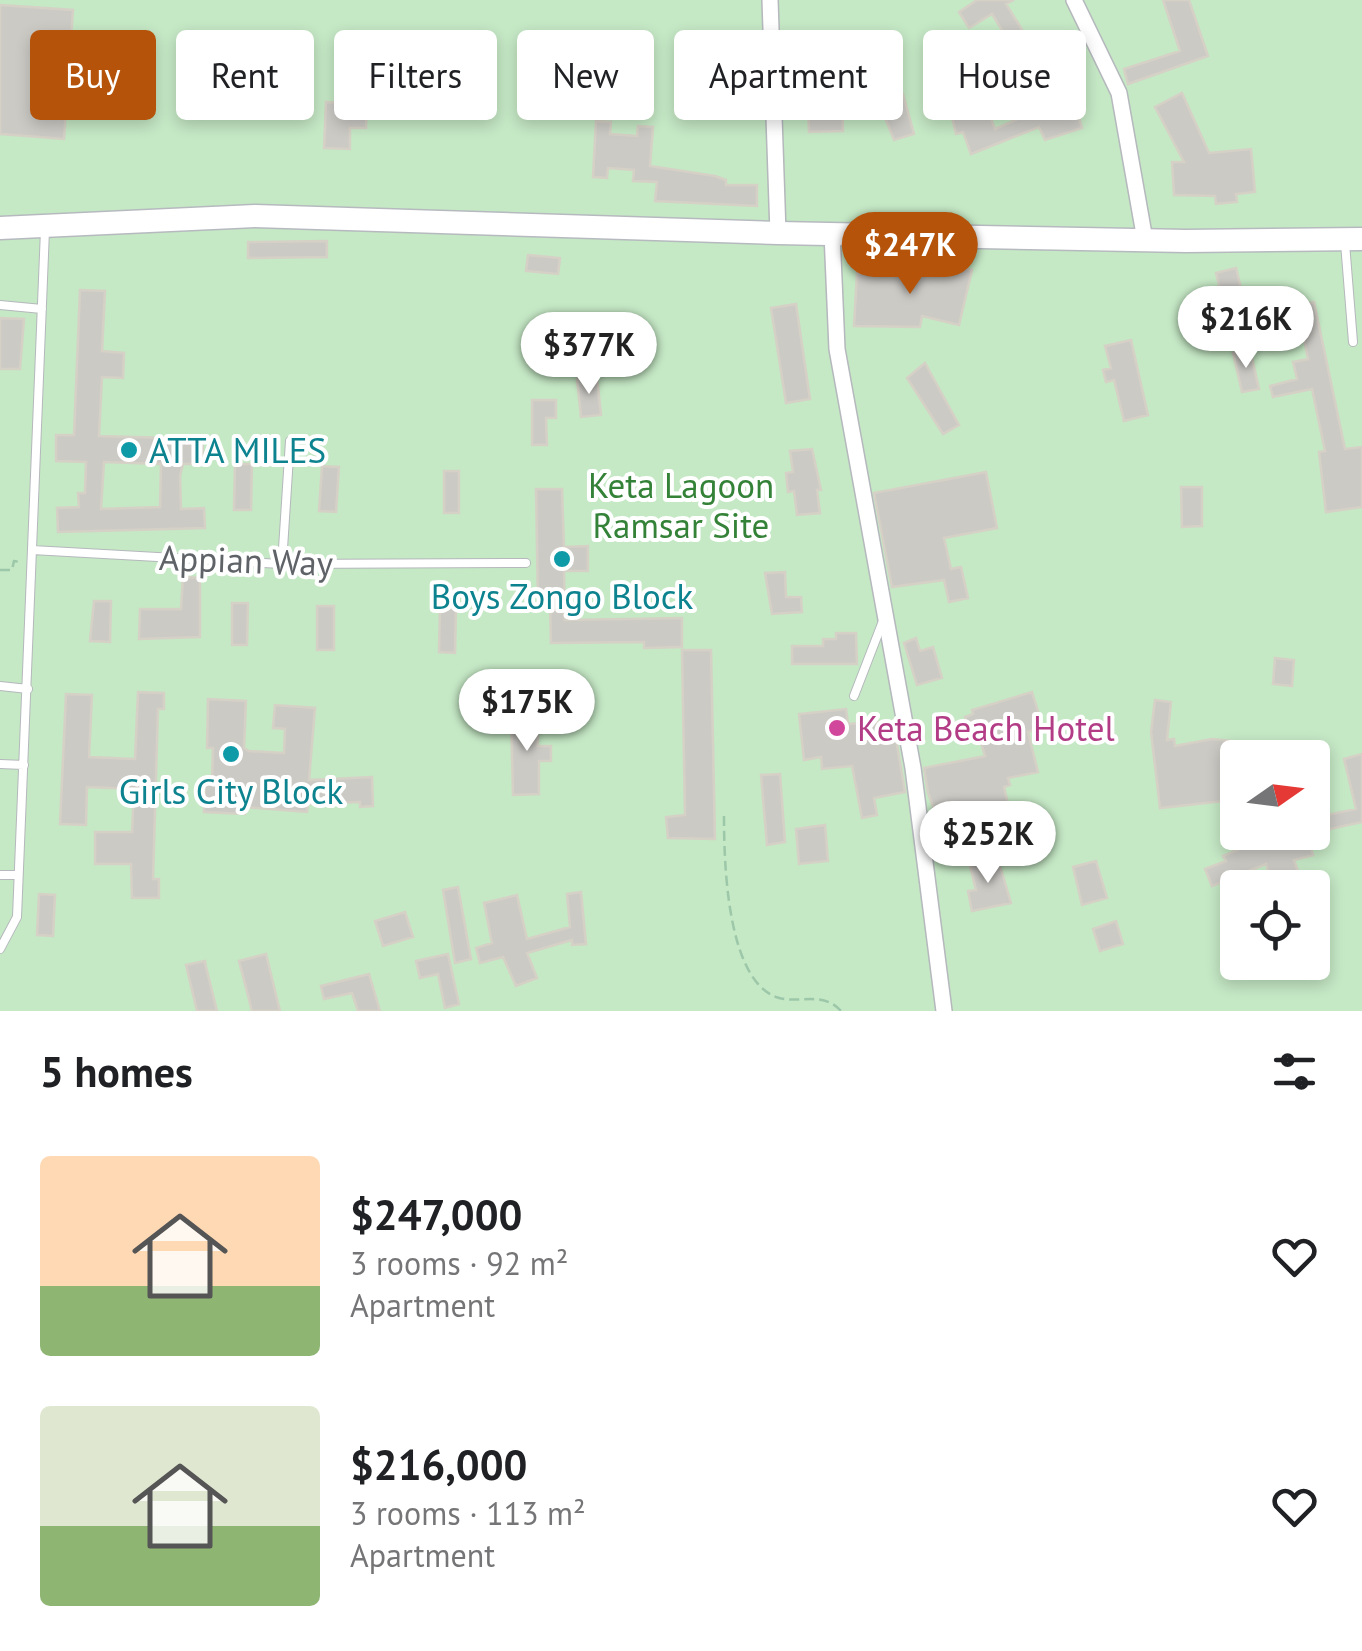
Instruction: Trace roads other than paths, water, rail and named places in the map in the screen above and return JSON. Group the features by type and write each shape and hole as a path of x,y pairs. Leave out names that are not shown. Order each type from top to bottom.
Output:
{"main road":[{"path":"0,228 255,216 1145,240 1353,239"}],"street":[{"path":"770,0 778,232"},
{"path":"1074,0 1119,93 1145,240"},
{"path":"832,233 836,350 913,768 944,1011"}],"lane":[{"path":"0,949 17,918 44,226"},
{"path":"1353,239 1353,342"},
{"path":"0,305 42,309"},
{"path":"282,564 290,441"},
{"name":"Appian Way","path":"32,550 282,564 526,563"},
{"path":"854,696 884,617"},
{"path":"0,686 28,689"},
{"path":"0,764 24,765"},
{"path":"0,875 17,875"}],"place":[{"name":"ATTA MILES","path":"129,450"},
{"name":"Boys Zongo Block","path":"562,559"},
{"name":"Keta Beach Hotel","path":"837,728"},
{"name":"Girls City Block","path":"231,754"}],"park label":[{"name":"Keta Lagoon Ramsar Site","path":"681,505"}]}
